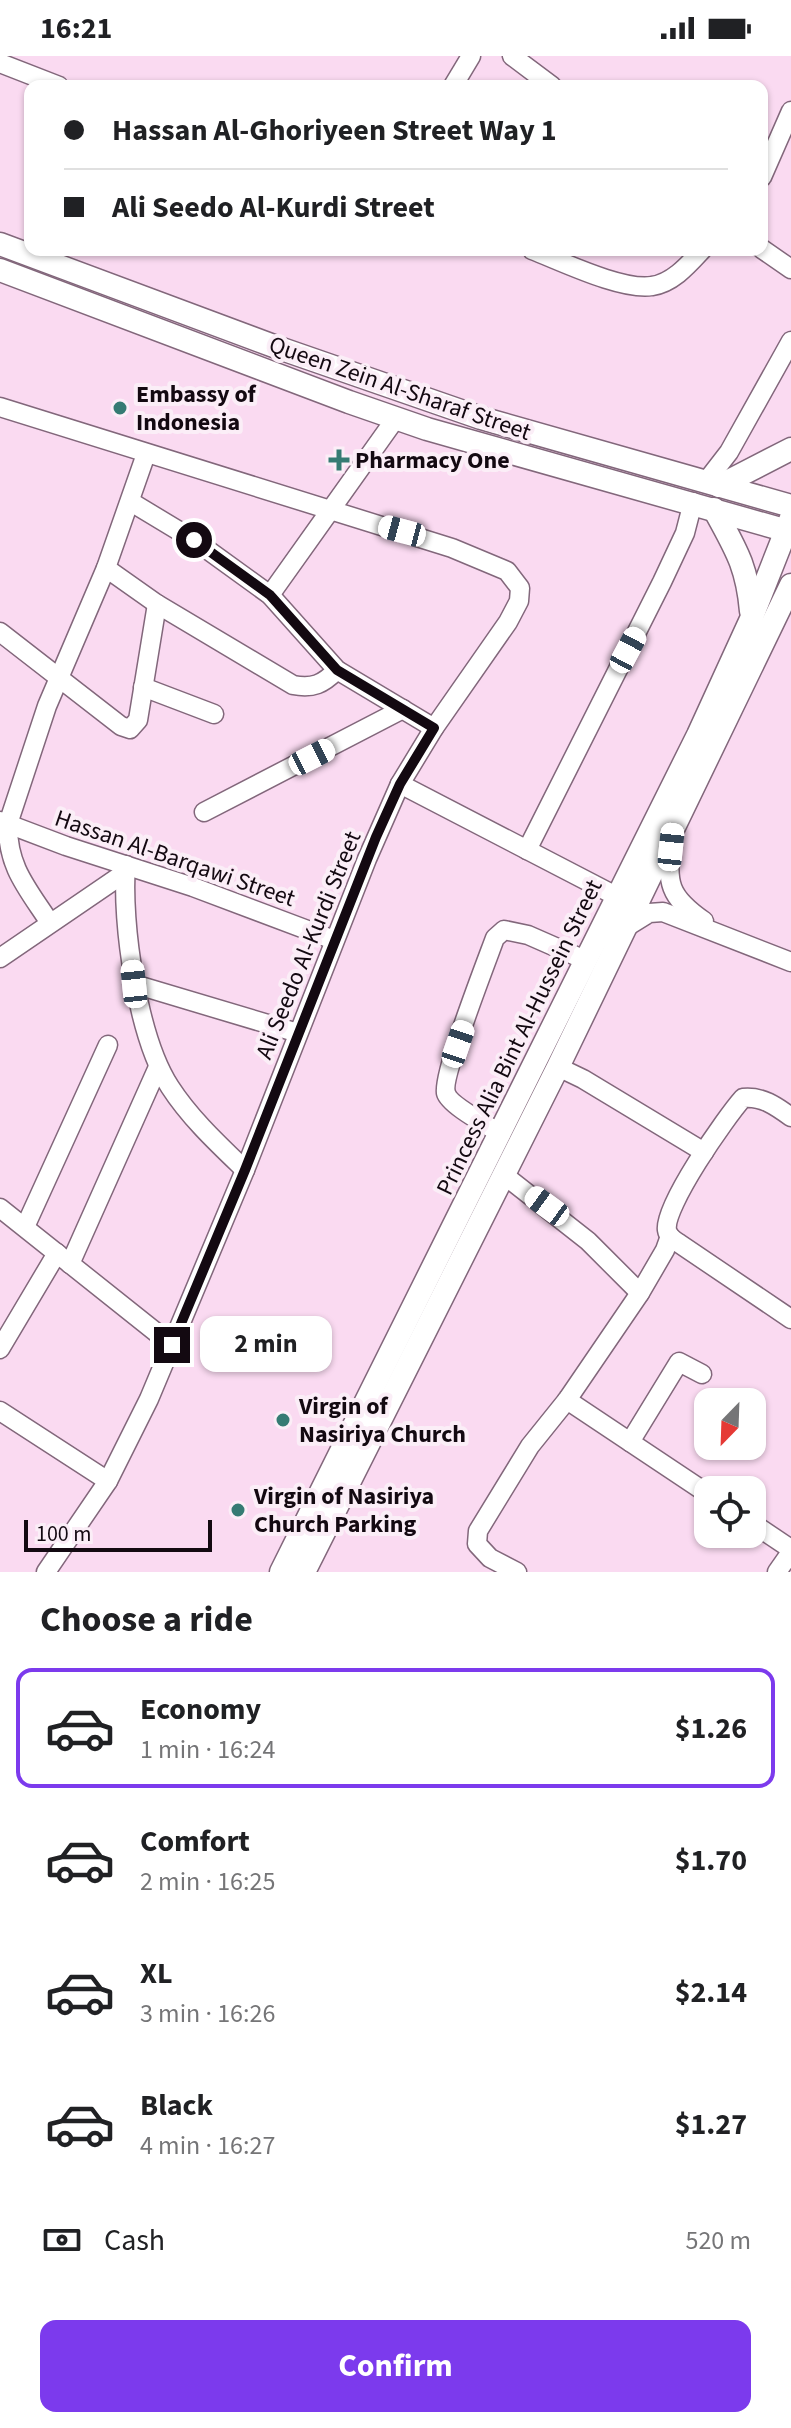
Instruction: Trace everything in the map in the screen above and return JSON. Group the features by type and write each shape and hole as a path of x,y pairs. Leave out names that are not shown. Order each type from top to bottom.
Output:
{"main road":[{"name":"Queen Zein Al-Sharaf Street","path":"0,244 24,253"},
{"name":"Queen Zein Al-Sharaf Street","path":"32,256 279,348 438,403 791,506"},
{"name":"Queen Zein Al-Sharaf Street","path":"0,270 396,418 531,460 789,527"},
{"path":"712,484 791,449"},
{"path":"703,506 742,561 749,586 752,617"},
{"name":"Princess Alia Bint Al-Hussein Street","path":"281,1572 698,735 789,527"},
{"name":"Princess Alia Bint Al-Hussein Street","path":"304,1572 628,926 791,585"},
{"path":"769,634 791,621"},
{"path":"534,1064 556,1071"}],"street":[{"path":"457,80 471,56"},
{"path":"512,56 544,80"},
{"path":"11,63 46,80"},
{"path":"768,163 791,111"},
{"path":"768,253 791,269"},
{"path":"548,256 641,287 653,286 674,277 696,256"},
{"path":"712,484 791,341"},
{"name":"Ali Seedo Al-Kurdi Street","path":"0,407 480,558 507,571 518,582 521,594 508,622 434,728 400,784 149,1399 108,1481 46,1572"},
{"path":"270,595 396,418"},
{"path":"50,923 14,865 4,823 59,678 106,568 146,454"},
{"path":"131,502 194,540 270,595 337,670 434,728"},
{"path":"527,850 685,533 703,506"},
{"path":"106,568 157,604 293,685 313,687 337,670"},
{"path":"0,632 125,728 134,727 157,604"},
{"path":"143,687 214,714"},
{"path":"204,812 403,709"},
{"path":"400,784 616,896"},
{"name":"Hassan Al-Barqawi Street","path":"4,823 126,869 334,940"},
{"path":"673,830 668,862 670,888 681,904 715,930"},
{"path":"0,958 126,869"},
{"path":"126,869 134,984 158,1067 192,1116 245,1170"},
{"path":"628,926 638,917 656,911 715,930 791,962"},
{"path":"501,1134 450,1100 445,1088 450,1065 495,938 504,930 517,931 585,960"},
{"path":"134,984 298,1033"},
{"path":"25,1227 108,1045"},
{"path":"0,1349 64,1258 158,1067"},
{"path":"556,1071 583,1079 704,1152"},
{"path":"517,1572 483,1553 477,1544 478,1531 530,1446 567,1400 640,1293 665,1250 670,1236 667,1222 671,1210 704,1152 743,1098 766,1100 791,1117"},
{"path":"504,1175 588,1241 640,1293"},
{"path":"0,1208 172,1345"},
{"path":"670,1236 791,1319"},
{"path":"630,1442 679,1362 702,1374"},
{"path":"567,1400 694,1485"},
{"path":"0,1411 108,1481"},
{"path":"766,1533 791,1550 777,1572"}],"place":[{"name":"Embassy of Indonesia","path":"120,408"},
{"name":"Pharmacy One","path":"339,460"},
{"name":"Virgin of Nasiriya Church","path":"283,1420"},
{"name":"Virgin of Nasiriya Church Parking","path":"238,1510"}],"route":[{"path":"172,1345 245,1170 376,837 400,784 434,728 337,670 270,595 194,540"}]}
